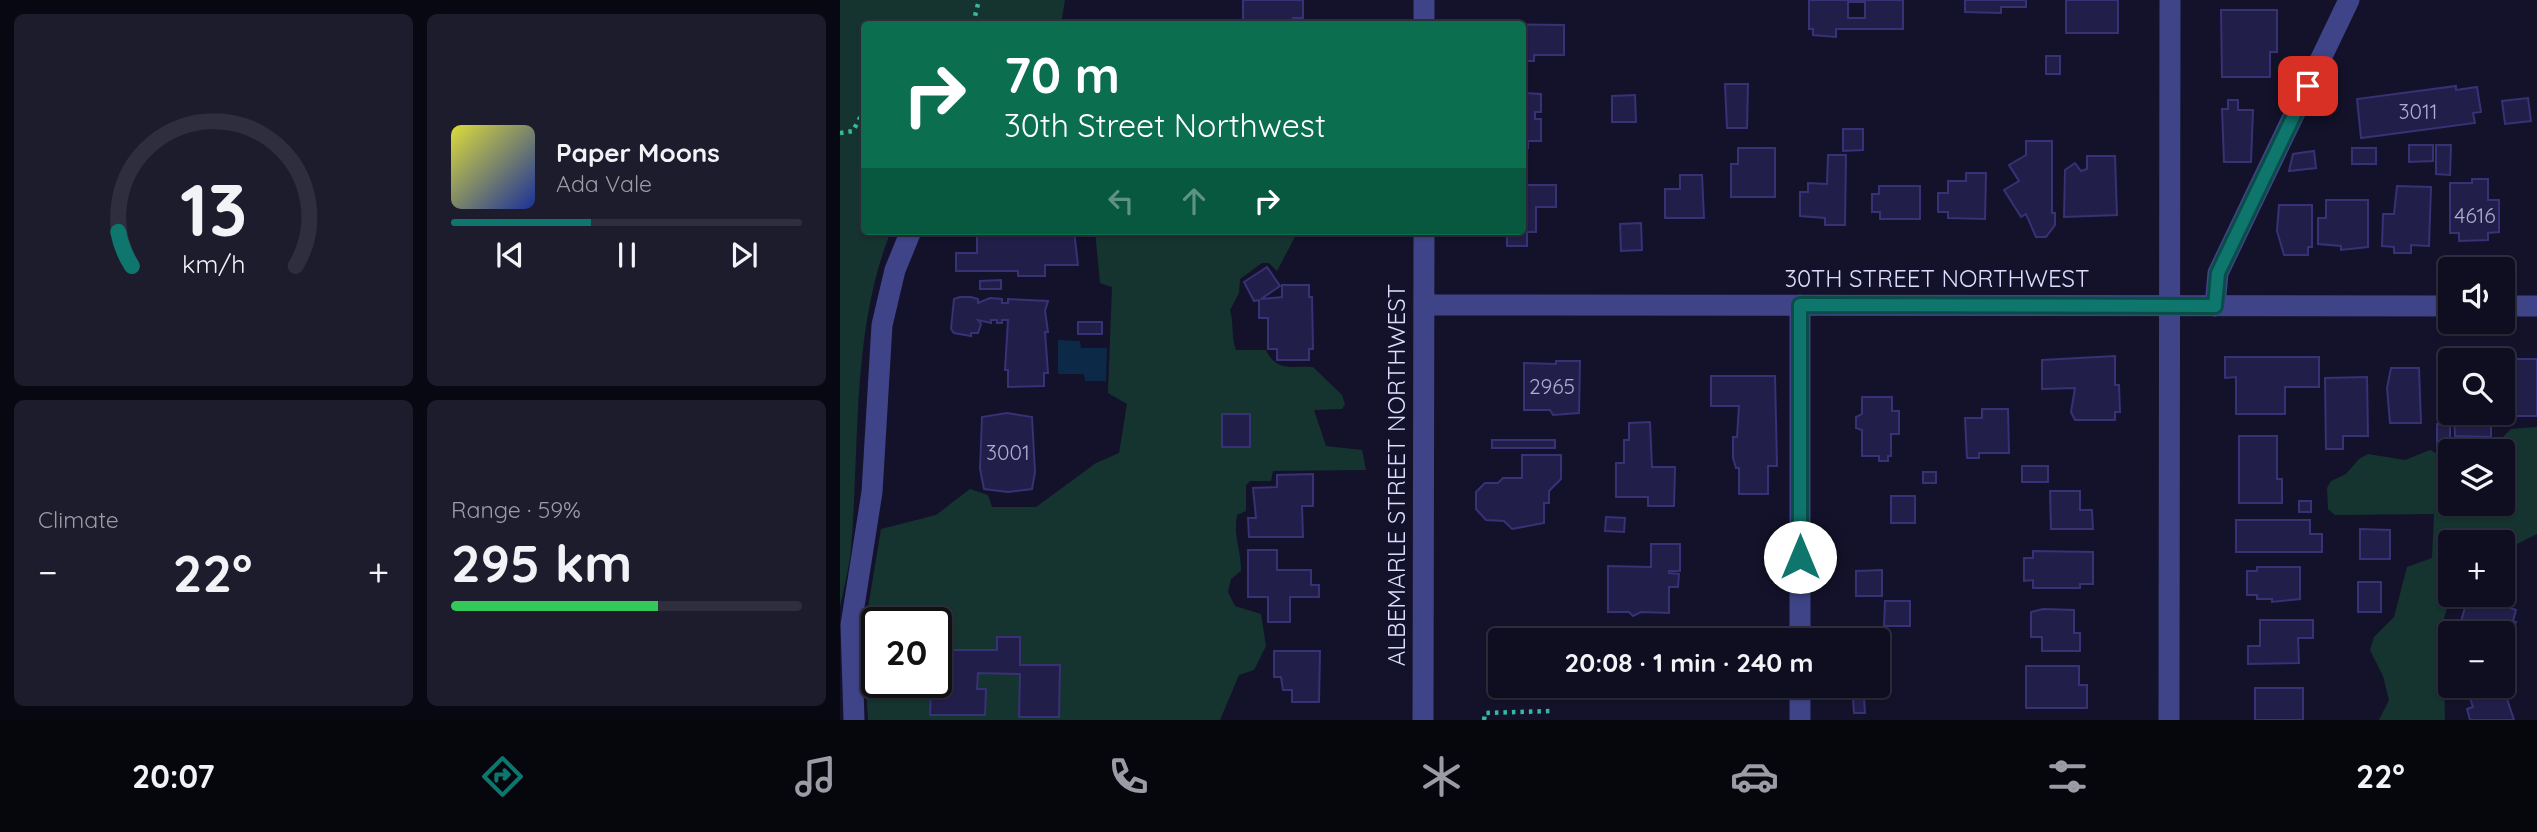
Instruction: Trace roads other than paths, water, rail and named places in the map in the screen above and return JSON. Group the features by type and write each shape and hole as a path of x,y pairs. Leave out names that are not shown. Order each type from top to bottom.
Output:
{"street":[{"path":"1424,0 1424,21"},
{"path":"2169,720 2170,0"},
{"path":"2215,306 2218,273 2349,0"},
{"path":"854,720 851,625 871,500 882,325 895,270 909,235"},
{"name":"ALBEMARLE STREET NORTHWEST","path":"1423,720 1424,235"},
{"name":"30TH STREET NORTHWEST","path":"1424,304 2438,306"},
{"path":"1800,305 1800,628"},
{"path":"2515,306 2537,306"},
{"path":"1800,698 1800,720"}],"water":[{"path":"1058,340 1080,341 1081,348 1107,348 1106,381 1085,381 1084,374 1058,374"}]}
